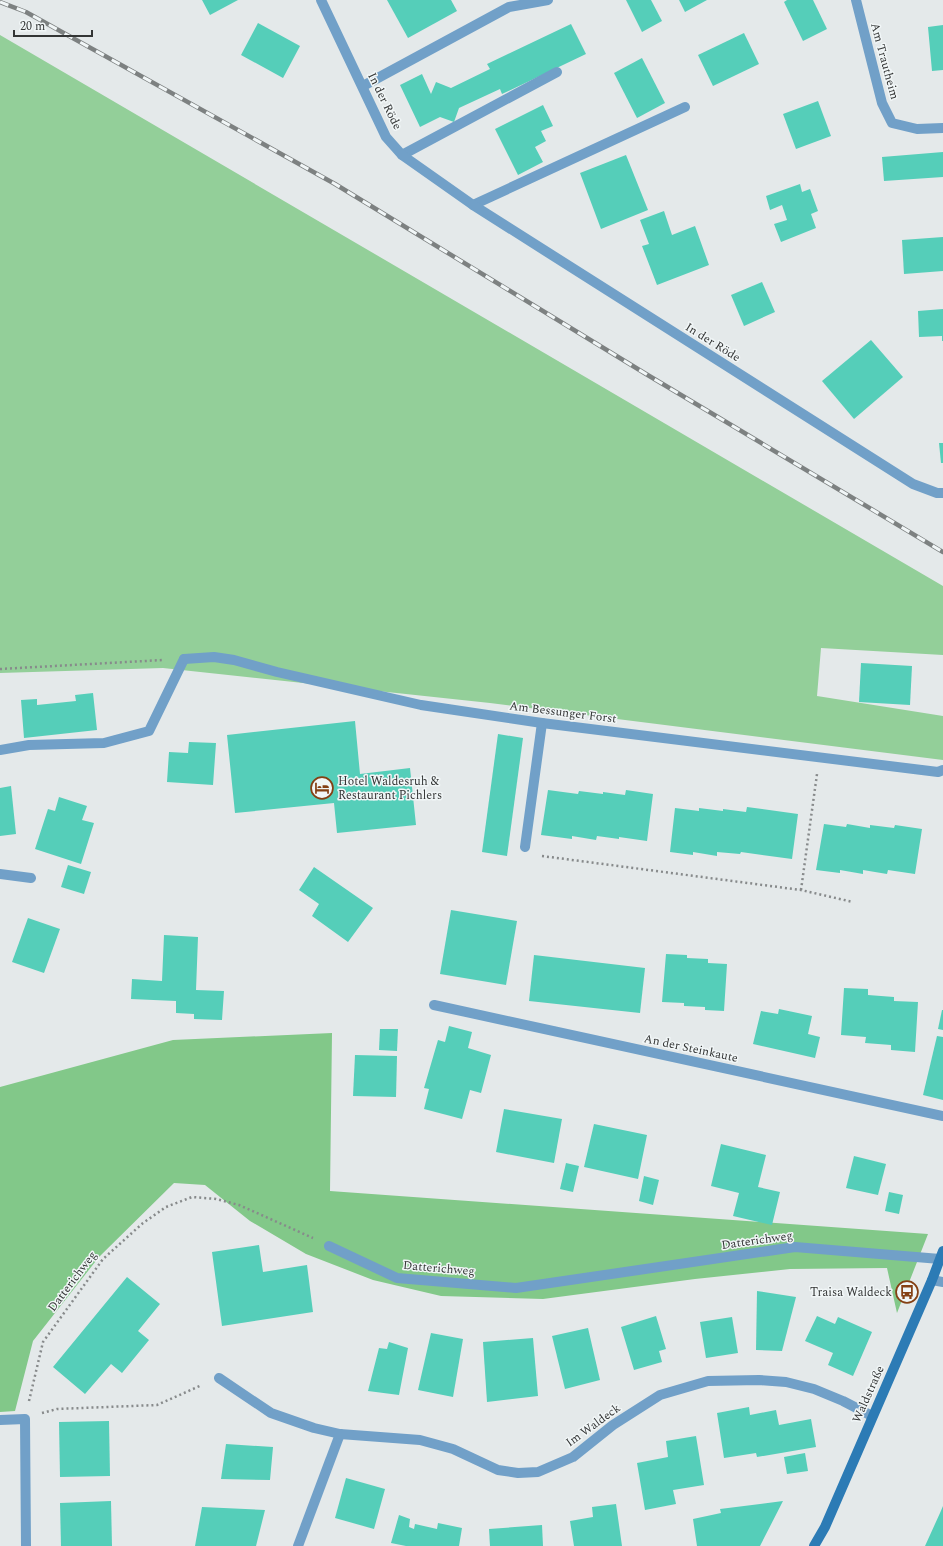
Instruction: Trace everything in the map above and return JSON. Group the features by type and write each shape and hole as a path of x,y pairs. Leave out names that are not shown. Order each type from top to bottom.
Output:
{"street":[{"name":"In der Röde","path":"321,0 386,137 402,155 473,205 913,484 943,493"},
{"path":"363,86 509,7 548,0"},
{"name":"Am Trautheim","path":"856,0 882,103 892,123 917,129 943,128"},
{"path":"402,155 557,72"},
{"path":"473,205 685,107"},
{"name":"Am Bessunger Forst","path":"184,659 214,657 234,660 277,672 421,705 542,723 819,756 938,772 943,770"},
{"path":"0,750 29,745 104,744 148,731 184,659"},
{"path":"526,848 542,723"},
{"path":"0,874 31,878"},
{"name":"An der Steinkaute","path":"434,1005 943,1116"},
{"name":"Datterichweg","path":"329,1246 397,1278 516,1288 795,1247 941,1255"},
{"name":"Waldstraße","path":"814,1546 825,1527 932,1280 941,1255"},
{"path":"932,1280 943,1282"},
{"name":"Im Waldeck","path":"219,1378 271,1413 314,1428 340,1434 420,1440 453,1449 498,1470 518,1473 538,1472 573,1457 613,1425 660,1395 708,1381 759,1380 786,1382 814,1390 843,1401 872,1416"},
{"path":"0,1420 25,1419 26,1546"},
{"path":"298,1546 340,1434"}],"path":[{"path":"0,669 184,659"},
{"path":"801,890 819,756"},
{"path":"526,848 534,855 801,890 853,902"},
{"name":"Datterichweg","path":"25,1419 43,1342 103,1259 143,1223 166,1207 192,1197 216,1199 239,1205 329,1246"},
{"path":"25,1419 57,1409 157,1405 219,1378"}],"green space":[{"path":"0,35 943,586 943,655 821,648 817,696 943,716 943,760 490,703 163,668 0,673"},
{"path":"332,1033 330,1191 928,1234 897,1313 887,1268 790,1269 695,1279 543,1299 441,1296 373,1280 306,1254 250,1221 205,1185 174,1183 99,1257 33,1341 15,1411 0,1412 0,1087 173,1040"}],"building":[{"path":"202,0 238,0 210,15"},
{"path":"387,0 451,0 457,11 408,38"},
{"path":"626,0 651,0 662,21 642,32"},
{"path":"679,0 707,0 685,12"},
{"path":"787,0 813,0 827,29 803,41 784,2"},
{"path":"258,23 300,46 283,78 241,55"},
{"path":"571,24 586,54 502,94 500,89 459,108 454,122 440,117 420,127 400,85 422,74 431,94 436,82 451,88 490,69 487,64"},
{"path":"943,25 943,70 932,71 928,27"},
{"path":"744,33 759,64 713,86 698,55"},
{"path":"642,58 665,103 637,118 614,73"},
{"path":"818,101 831,136 796,149 783,114"},
{"path":"543,105 553,126 541,131 546,141 535,147 543,162 518,175 495,129"},
{"path":"943,152 943,177 884,181 882,157"},
{"path":"626,155 648,210 601,229 580,173"},
{"path":"800,184 802,192 810,189 818,211 811,214 816,228 781,242 774,224 787,220 782,205 770,210 766,196"},
{"path":"664,211 672,235 695,226 709,265 657,285 642,246 649,244 640,220"},
{"path":"943,237 943,271 904,274 902,240"},
{"path":"762,282 775,312 744,326 731,295"},
{"path":"943,309 943,341 942,336 919,337 918,311"},
{"path":"871,340 903,377 854,419 822,381"},
{"path":"939,443 943,443 943,463 941,463"},
{"path":"861,663 912,666 910,705 859,702"},
{"path":"93,693 97,730 24,738 21,700 37,699 37,705 76,701 75,695"},
{"name":"Hotel Waldesruh & Restaurant Pichlers","path":"355,721 360,774 410,768 416,825 337,833 334,803 235,813 227,735"},
{"path":"498,734 523,738 507,856 482,852"},
{"path":"189,742 216,743 213,785 167,782 169,752 188,753"},
{"path":"11,786 16,834 0,836 0,788"},
{"path":"548,790 578,794 579,791 625,795 626,790 653,794 647,841 619,837 619,839 597,836 596,840 572,836 572,839 541,835"},
{"path":"59,797 87,806 82,820 94,823 81,864 35,849 48,809 55,811"},
{"path":"747,807 798,814 792,859 741,852 740,854 717,852 717,856 693,852 693,855 670,852 675,808 699,811 699,808 723,811 723,809 746,812"},
{"path":"824,824 846,827 847,824 870,828 870,825 894,828 895,825 922,829 915,874 888,870 887,874 863,870 863,874 840,870 840,873 816,870"},
{"path":"68,865 91,872 84,894 61,887"},
{"path":"314,867 373,908 348,942 312,916 319,904 299,890"},
{"path":"451,910 517,921 506,985 440,974"},
{"path":"28,918 60,929 44,973 12,962"},
{"path":"164,935 198,937 196,990 224,991 222,1020 194,1019 194,1014 176,1013 176,1001 131,999 132,979 162,981"},
{"path":"666,954 687,955 687,958 708,959 708,963 727,964 724,1011 705,1010 705,1007 684,1006 684,1003 662,1002"},
{"path":"534,955 645,968 640,1013 529,1001"},
{"path":"844,988 868,989 868,995 894,997 894,1001 918,1002 915,1052 891,1050 891,1045 865,1043 866,1037 841,1035"},
{"path":"779,1009 812,1016 808,1034 820,1037 815,1058 753,1044 761,1011 778,1014"},
{"path":"943,1010 943,1030 938,1029"},
{"path":"449,1026 472,1032 468,1048 491,1055 481,1093 470,1090 462,1119 424,1109 429,1089 424,1088 438,1040 445,1042"},
{"path":"380,1029 398,1029 397,1051 379,1050"},
{"path":"937,1036 943,1037 943,1100 923,1095"},
{"path":"355,1055 397,1056 396,1097 353,1096"},
{"path":"504,1109 562,1119 554,1163 496,1152"},
{"path":"594,1124 647,1135 638,1179 584,1167"},
{"path":"721,1144 766,1155 758,1187 780,1192 772,1225 733,1216 739,1193 711,1186"},
{"path":"854,1156 886,1164 878,1195 846,1188"},
{"path":"566,1163 579,1166 573,1192 560,1189"},
{"path":"644,1176 659,1180 653,1205 639,1201"},
{"path":"889,1192 903,1195 899,1214 885,1211"},
{"path":"259,1245 263,1272 307,1265 313,1312 222,1326 212,1252"},
{"path":"127,1277 160,1304 138,1331 149,1340 122,1373 111,1364 85,1394 53,1367"},
{"path":"757,1291 796,1297 782,1351 756,1350"},
{"path":"656,1316 666,1349 659,1351 662,1362 634,1370 621,1327"},
{"path":"817,1316 835,1324 838,1317 872,1332 853,1376 828,1365 833,1353 805,1341"},
{"path":"732,1317 738,1353 706,1358 700,1322"},
{"path":"588,1328 600,1380 565,1389 552,1336"},
{"path":"431,1333 463,1339 453,1397 418,1390"},
{"path":"533,1338 538,1396 487,1402 483,1342"},
{"path":"389,1342 408,1348 399,1395 368,1391 379,1348 387,1349"},
{"path":"749,1407 750,1415 776,1410 779,1425 811,1419 816,1447 757,1457 756,1453 724,1458 717,1413"},
{"path":"109,1421 110,1476 60,1477 59,1422"},
{"path":"696,1436 704,1485 673,1490 676,1504 645,1510 637,1463 668,1457 666,1441"},
{"path":"226,1444 273,1447 270,1480 221,1479"},
{"path":"805,1453 808,1471 787,1474 784,1457"},
{"path":"346,1478 385,1489 374,1529 335,1518"},
{"path":"111,1501 112,1546 61,1546 60,1503"},
{"path":"783,1501 760,1546 697,1546 693,1519 721,1513 720,1509"},
{"path":"616,1504 622,1546 574,1546 570,1521 593,1517 592,1507"},
{"path":"943,1506 943,1546 925,1546 940,1513"},
{"path":"202,1507 265,1510 256,1546 195,1546"},
{"path":"399,1515 410,1519 409,1527 414,1529 415,1524 437,1529 438,1523 462,1528 459,1546 406,1546 391,1543"},
{"path":"542,1525 543,1546 490,1546 489,1529"}],"railway":[{"path":"0,2 26,12 335,184 646,374 943,552"}],"place":[{"name":"Hotel Waldesruh & Restaurant Pichlers","path":"322,788"},
{"name":"Traisa Waldeck","path":"907,1292"}]}
